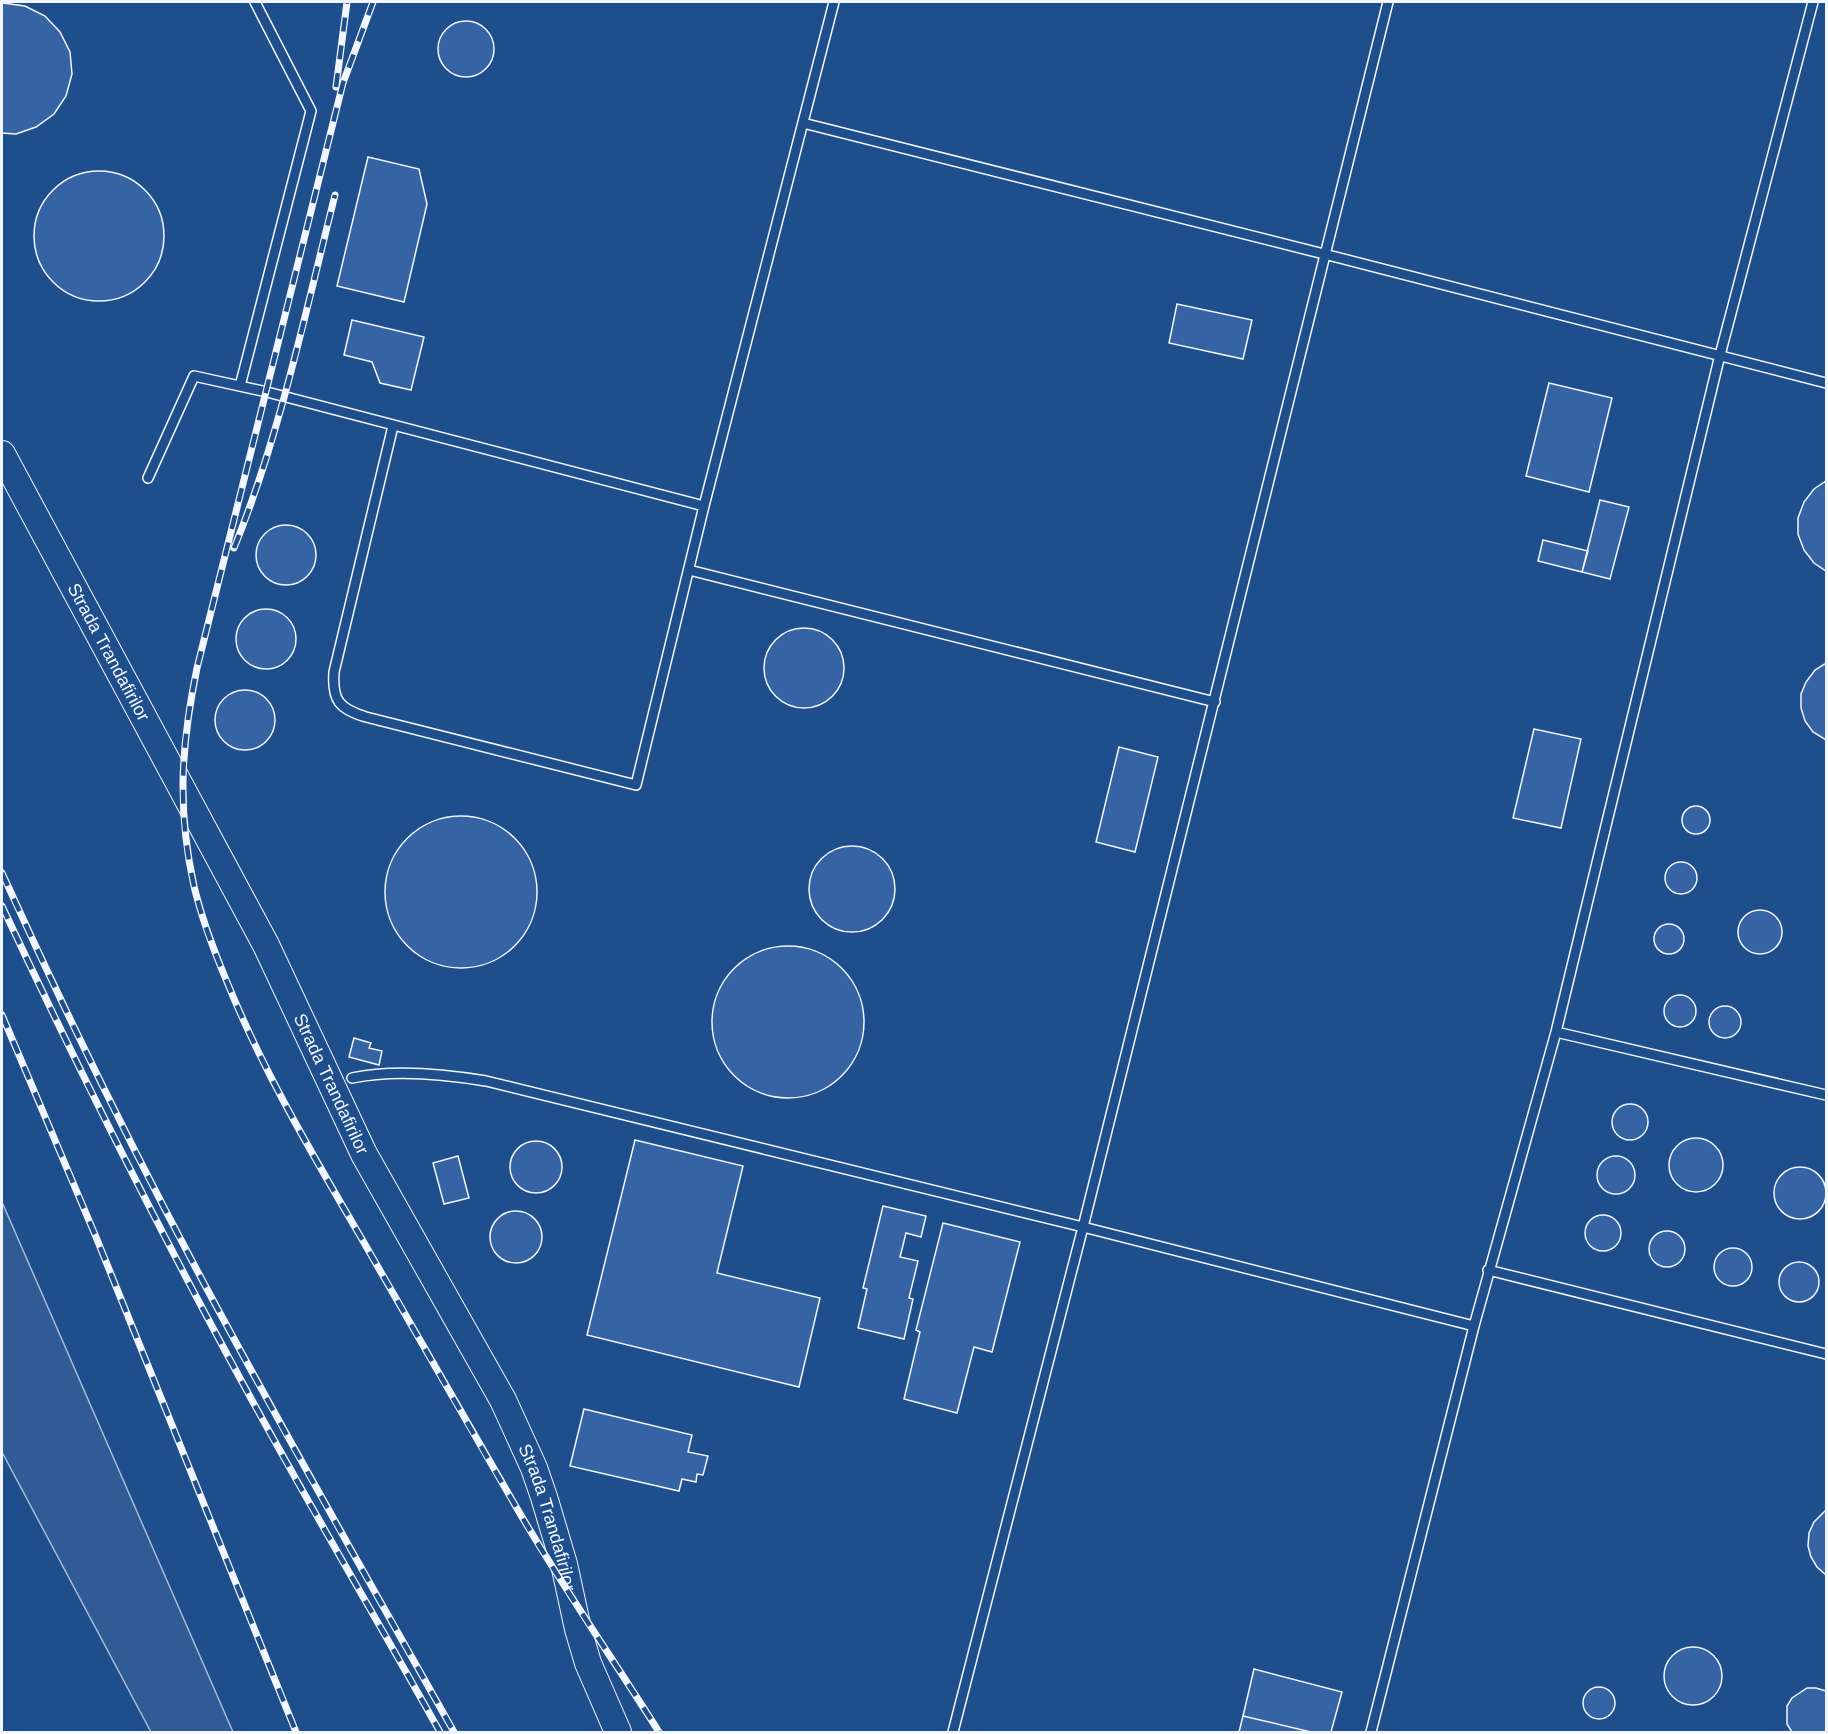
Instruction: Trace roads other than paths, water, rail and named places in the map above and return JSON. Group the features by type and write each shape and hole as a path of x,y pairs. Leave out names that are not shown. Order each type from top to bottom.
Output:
{"main road":[{"name":"Strada Trandafirilor","path":"2,454 266,945 364,1154 503,1400 544,1497 564,1564 588,1663 618,1732"}],"lane":[{"path":"240,386 311,111 255,2"},
{"path":"393,426 334,672 333,686 343,708 353,713 636,785 704,506 834,2"},
{"path":"953,1732 1083,1227 1388,2"},
{"path":"1371,1732 1488,1270 1556,1032 1720,355 1813,2"},
{"path":"803,123 1827,383"},
{"path":"148,478 194,376 704,506"},
{"path":"689,570 1215,702"},
{"path":"1556,1032 1827,1095"},
{"path":"352,1078 382,1073 449,1075 486,1081 1083,1227 1474,1326"},
{"path":"1488,1270 1827,1354"}],"railway":[{"path":"336,87 347,2"},
{"path":"373,2 343,83 197,668 187,724 183,777 185,830 189,857 194,886 217,959 241,1016 290,1114 532,1534 659,1732"},
{"path":"234,548 278,418 335,195"},
{"path":"2,873 101,1083 180,1238 298,1456 454,1732"},
{"path":"2,906 56,1020 198,1300 280,1451 440,1732"},
{"path":"2,1015 96,1237 296,1732"}]}
